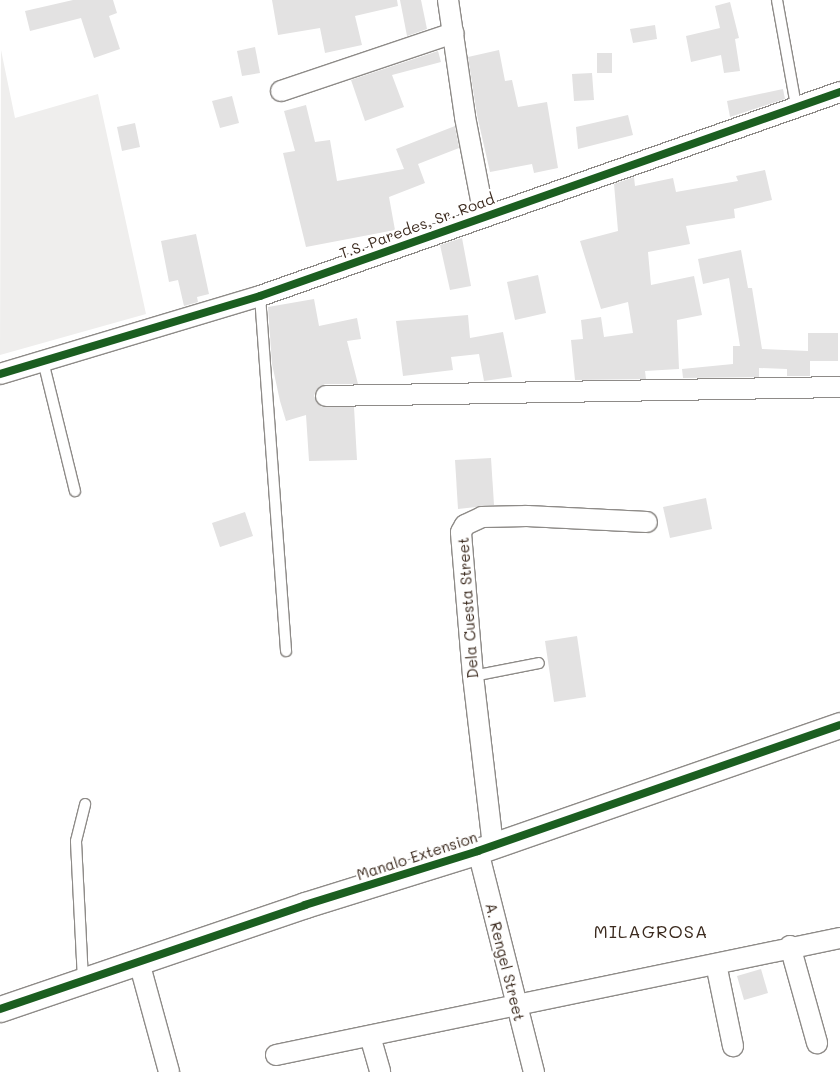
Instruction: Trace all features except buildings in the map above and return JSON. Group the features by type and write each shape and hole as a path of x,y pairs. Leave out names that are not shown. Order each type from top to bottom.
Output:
{"street":[{"path":"448,0 484,216"},
{"path":"281,90 453,33"},
{"name":"T.S. Paredes, Sr. Road","path":"0,374 260,296 840,92"},
{"path":"326,396 840,388"},
{"name":"Dela Cuesta Street","path":"486,848 461,542 464,525 482,518 527,516 647,522"},
{"name":"Manalo Extension","path":"0,1008 486,848 840,725"},
{"name":"A. Rengel Street","path":"486,848 516,1006 534,1072"},
{"path":"276,1055 716,964 790,946 840,938"},
{"path":"790,946 817,1043"},
{"path":"139,962 169,1072"},
{"path":"716,964 733,1046"},
{"path":"370,1036 380,1072"}],"lane":[{"path":"777,0 796,106"},
{"path":"260,296 274,516 286,651"},
{"path":"43,361 74,492"},
{"path":"473,676 539,663"},
{"path":"83,981 76,841 85,804"}],"shaded area":[{"path":"1,50 15,118 98,94 146,314 0,355"}],"cycle path":[{"path":"0,374 260,296 840,92"},
{"path":"0,1009 305,905 478,851 840,725"}],"district":[{"name":"MILAGROSA","path":"651,931"}]}
